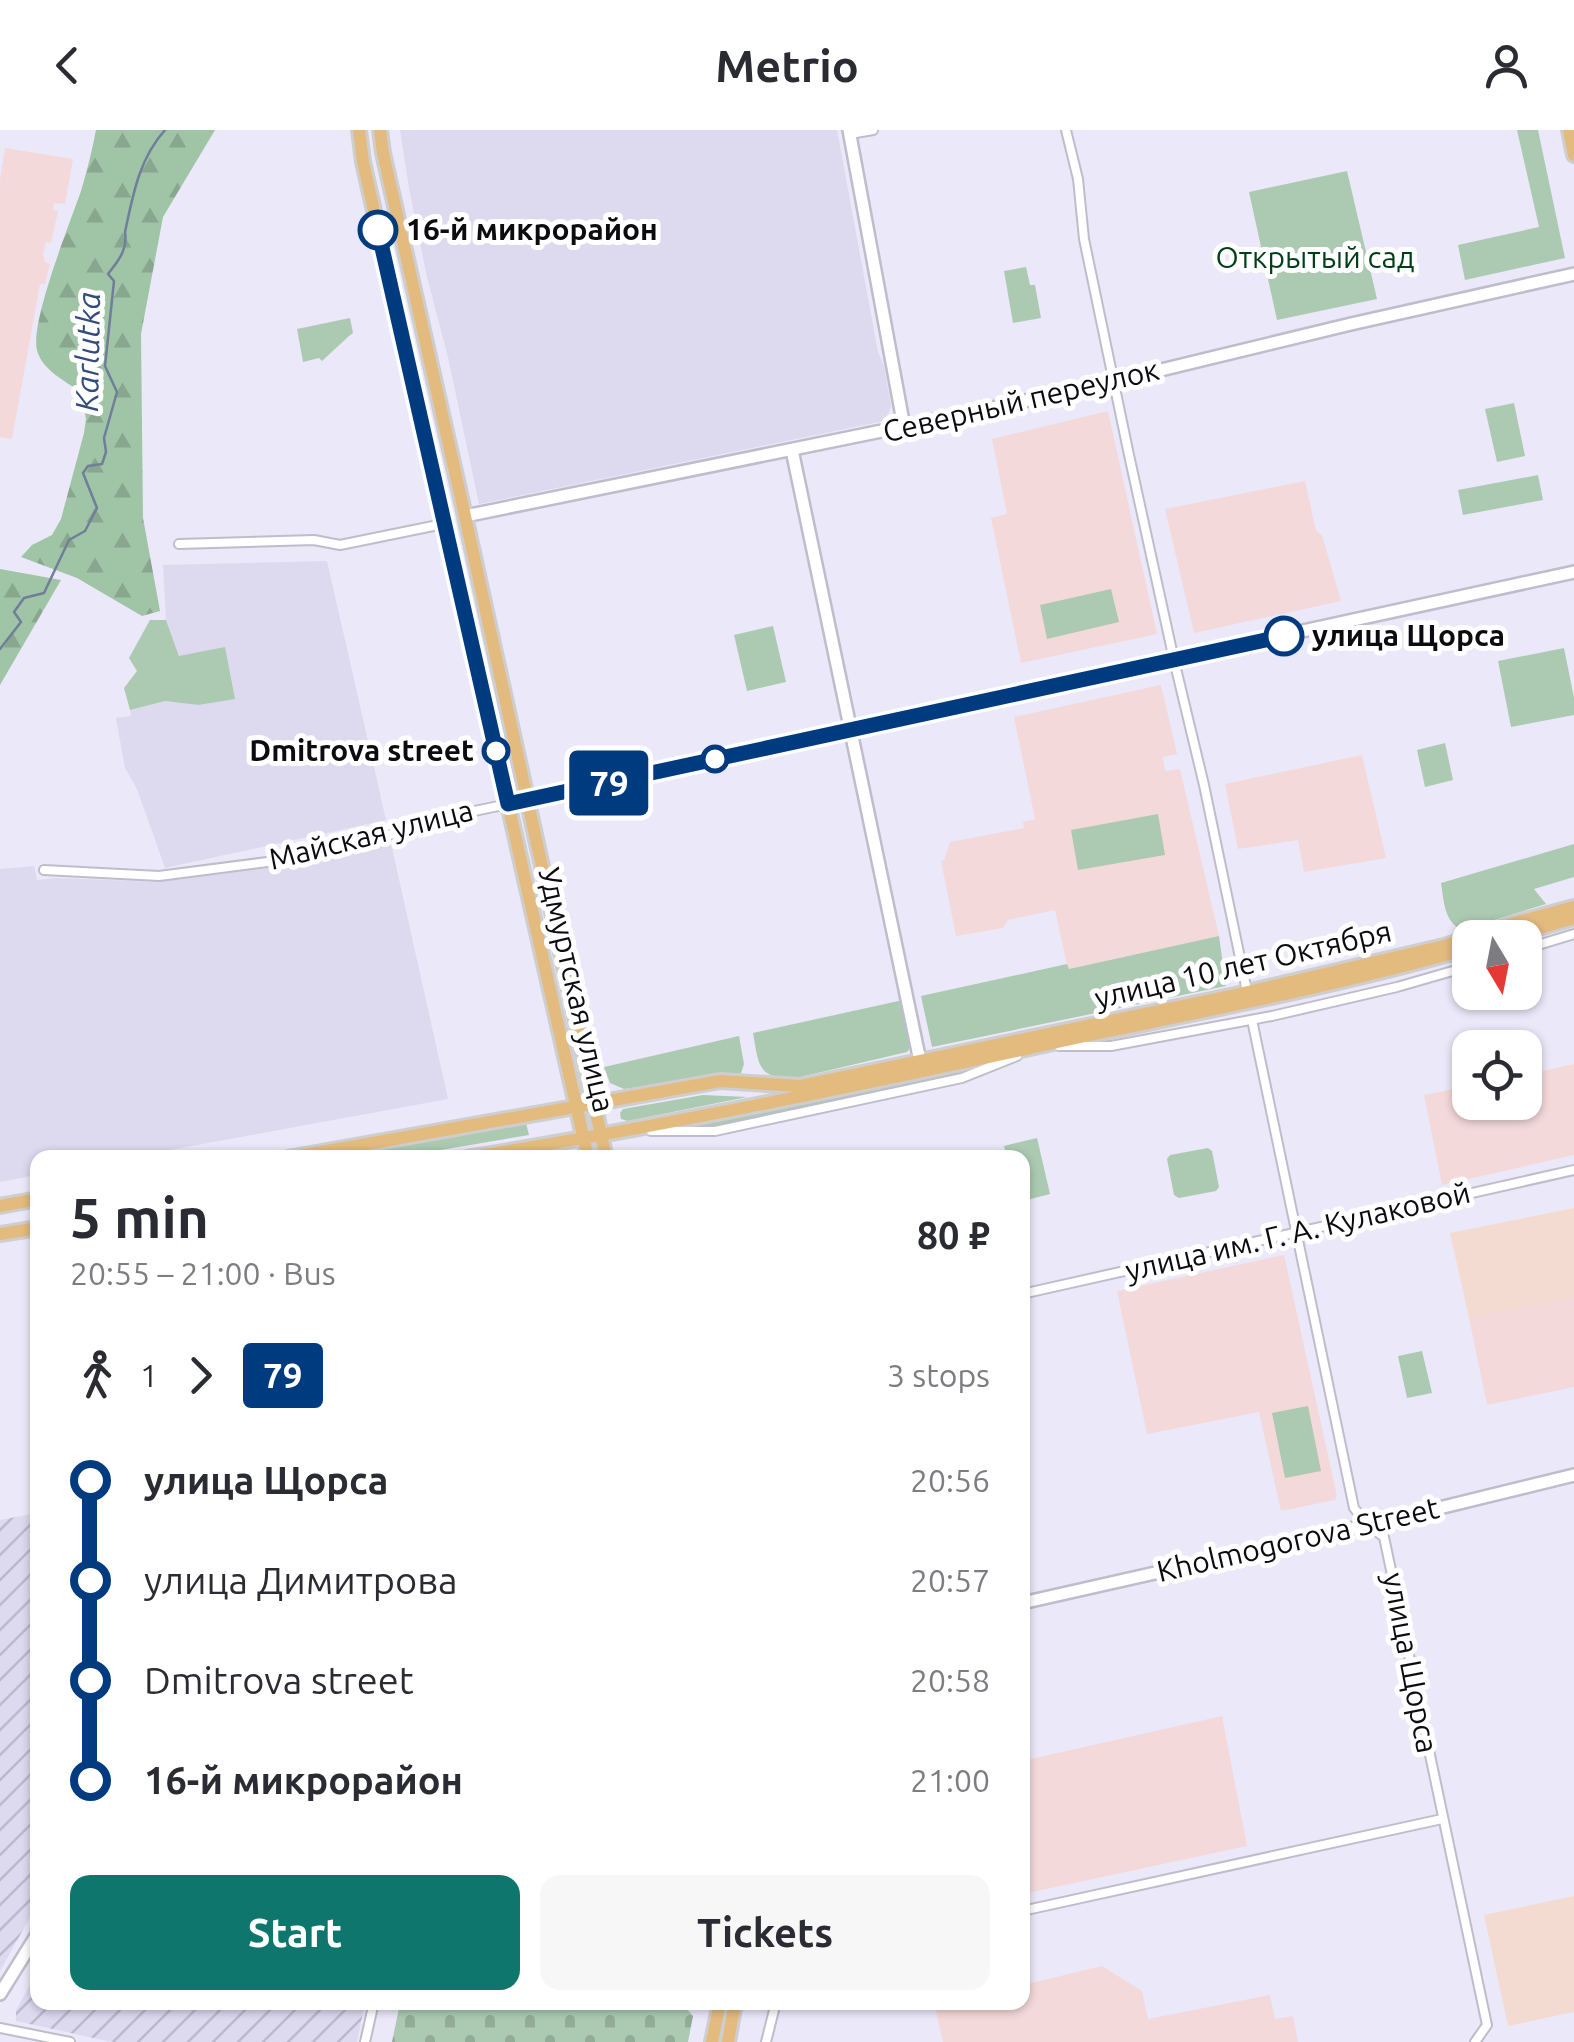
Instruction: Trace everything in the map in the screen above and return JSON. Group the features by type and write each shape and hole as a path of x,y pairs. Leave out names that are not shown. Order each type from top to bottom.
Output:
{"main road":[{"name":"Удмуртская улица","path":"358,130 443,524 586,1150"},
{"name":"Удмуртская улица","path":"380,130 605,1150"},
{"path":"1569,130 1574,155"},
{"path":"498,759 509,762 518,753"},
{"name":"улица 10 лет Октября","path":"334,1150 720,1081 800,1086 1045,1045 1444,946 1574,907"},
{"path":"1542,927 1574,918"},
{"name":"улица 10 лет Октября","path":"516,1150 623,1131 1452,952"},
{"path":"0,1206 30,1200"},
{"path":"0,1234 30,1229"},
{"path":"712,2042 718,2010"},
{"path":"728,2042 734,2010"}],"street":[{"path":"873,130 849,132 904,427"},
{"path":"1066,130 1078,179 1084,239 1248,996"},
{"name":"Северный переулок","path":"466,516 904,427 1574,274"},
{"path":"792,450 920,1066"},
{"path":"180,544 314,540 340,545 443,524"},
{"name":"Майская улица","path":"44,870 159,876 290,859 460,814 1574,572"},
{"path":"1542,944 1574,934"},
{"name":"улица 10 лет Октября","path":"623,1131 715,1130 962,1078 1045,1045 1111,1046 1252,1020 1452,971"},
{"name":"улица Щорса","path":"1252,1020 1354,1508 1384,1537 1487,2026 1475,2042"},
{"name":"улица им. Г. А. Кулаковой","path":"1030,1292 1574,1170"},
{"name":"Kholmogorova Street","path":"1030,1601 1574,1475"},
{"path":"1354,1508 1355,1528"},
{"path":"1384,1537 1390,1520"},
{"path":"1030,1909 1442,1819"},
{"path":"0,1994 30,1946"},
{"path":"365,2042 372,2010"},
{"path":"766,2042 774,2010"},
{"path":"0,2028 70,2042"}],"shaded area":[{"path":"400,130 837,130 891,406 884,421 479,504 427,277"},
{"path":"5,148 73,159 65,204 54,203 53,210 58,211 51,243 46,242 43,253 45,262 50,264 45,284 40,284 12,439 0,437 0,180"},
{"path":"1108,411 1157,634 1021,663 991,518 1007,514 992,439"},
{"path":"1305,481 1316,531 1322,535 1341,601 1194,633 1165,509"},
{"path":"327,561 386,820 165,868 137,789 125,768 116,718 131,716 130,710 165,701 198,705 166,620 163,565"},
{"path":"1161,685 1177,754 1163,757 1165,771 1180,769 1219,936 1068,969 1055,910 1008,920 1003,928 956,936 941,861 950,842 1024,828 1023,822 1035,819 1014,717"},
{"path":"1362,755 1386,858 1304,872 1298,840 1238,849 1225,784"},
{"path":"390,839 448,1099 169,1150 30,1150 30,1176 0,1182 0,869 34,866 37,880 157,882 290,862"},
{"path":"1574,1064 1574,1155 1442,1185 1424,1095 1452,1090 1452,1120 1542,1120 1542,1071"},
{"path":"1574,1208 1574,1297 1469,1318 1450,1233"},
{"path":"1284,1255 1337,1496 1335,1500 1281,1511 1259,1412 1147,1434 1117,1291"},
{"path":"1574,1297 1574,1387 1487,1405 1469,1318"},
{"path":"30,1514 30,1917 0,1971 0,1520"},
{"path":"1222,1716 1247,1846 1030,1892 1030,1759"},
{"path":"1574,1896 1574,2012 1508,2026 1484,1915"},
{"path":"1102,1966 1142,1991 1148,2019 1270,1995 1275,2019 1293,2016 1298,2042 943,2042 936,2010 1030,2010 1030,1983"},
{"path":"30,1985 30,2010 364,2010 357,2042 112,2042 16,2021 16,2010"}],"green space":[{"path":"96,130 215,130 163,217 141,334 143,518 160,611 142,616 77,578 21,557 32,545 52,535 61,519 84,433 86,419 81,393 44,364 36,336"},
{"path":"1517,130 1538,130 1565,258 1465,280 1458,245 1539,227"},
{"name":"Открытый сад","path":"1347,171 1377,299 1277,320 1249,192"},
{"path":"1026,267 1030,285 1035,285 1041,318 1013,323 1004,271"},
{"path":"350,318 353,333 322,361 319,358 303,362 297,329"},
{"path":"1514,403 1525,456 1497,462 1485,409"},
{"path":"1538,475 1543,500 1463,515 1458,490"},
{"path":"0,569 61,580 0,685"},
{"path":"1111,589 1119,622 1047,639 1040,605"},
{"path":"150,620 166,620 179,656 225,647 235,699 198,705 165,701 130,710 124,688 137,671 129,658"},
{"path":"773,626 786,682 747,691 734,635"},
{"path":"1564,648 1574,715 1511,727 1498,661"},
{"path":"1445,743 1453,780 1425,787 1417,750"},
{"path":"1158,814 1165,855 1078,870 1071,830"},
{"path":"1574,844 1574,877 1534,889 1546,904 1494,920 1452,921 1441,883"},
{"path":"1219,936 1226,986 932,1047 921,996"},
{"path":"903,1000 912,1045 907,1052 796,1078 774,1076 762,1069 753,1033"},
{"path":"739,1036 744,1064 741,1073 624,1089 610,1083 604,1067"},
{"path":"1001,1059 957,1075 709,1129 681,1126"},
{"path":"703,1095 747,1097 628,1121 621,1119 623,1109"},
{"path":"526,1123 529,1135 440,1150 371,1150"},
{"path":"1037,1138 1050,1194 1030,1199 1030,1150 1005,1150 1004,1146"},
{"path":"1208,1148 1212,1151 1219,1187 1216,1191 1179,1198 1174,1195 1167,1159 1170,1155"},
{"path":"1422,1351 1432,1393 1407,1398 1398,1356"},
{"path":"1308,1406 1321,1471 1285,1478 1272,1413"},
{"path":"399,2010 688,2010 693,2016 688,2042 392,2042"}],"waterway":[{"name":"Karlutka","path":"0,649 21,622 14,612 24,598 44,593 69,540 85,531 97,508 83,473 88,466 102,464 106,452 104,438 117,392 105,366 114,281 108,274 124,250 143,165 165,130"}],"bus line":[{"name":"79","path":"378,230 508,804 1284,636"}],"place":[{"name":"16-й микрорайон","path":"378,230"},
{"name":"улица Щорса","path":"1284,636"},
{"name":"Dmitrova street","path":"496,751"}]}
